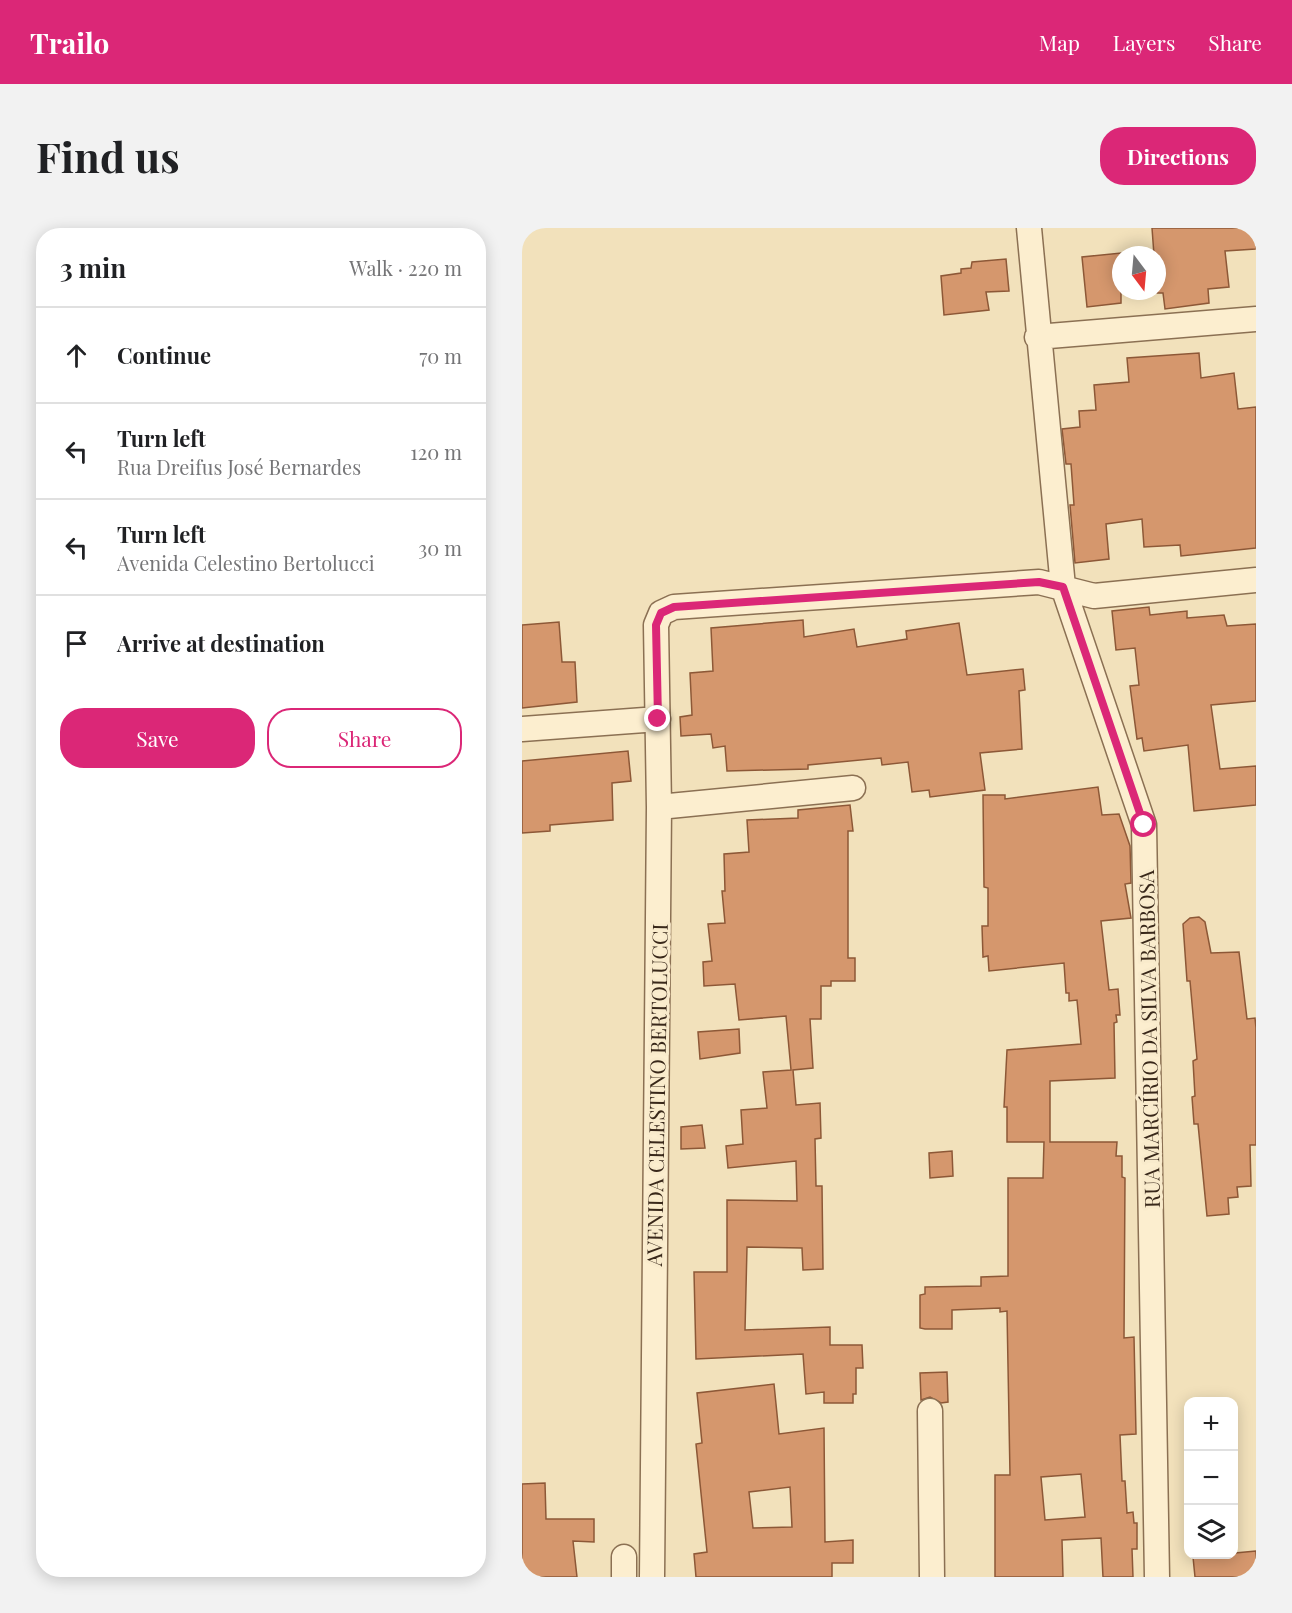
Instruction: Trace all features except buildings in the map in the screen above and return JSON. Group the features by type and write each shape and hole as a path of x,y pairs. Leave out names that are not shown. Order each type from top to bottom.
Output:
{"street":[{"name":"RUA MARCÍRIO DA SILVA BARBOSA","path":"1029,228 1037,337 1063,587 1144,825 1157,1577"},
{"path":"1037,337 1256,319"},
{"path":"1063,587 1094,596 1256,580"},
{"name":"AVENIDA CELESTINO BERTOLUCCI","path":"652,1577 658,807 656,625 661,613 674,607 1039,582 1063,587"},
{"path":"522,729 658,719"},
{"path":"658,807 853,788"},
{"path":"930,1411 932,1577"}],"route":[{"path":"658,719 656,625 661,613 674,607 1039,582 1063,587 1144,825"}]}
